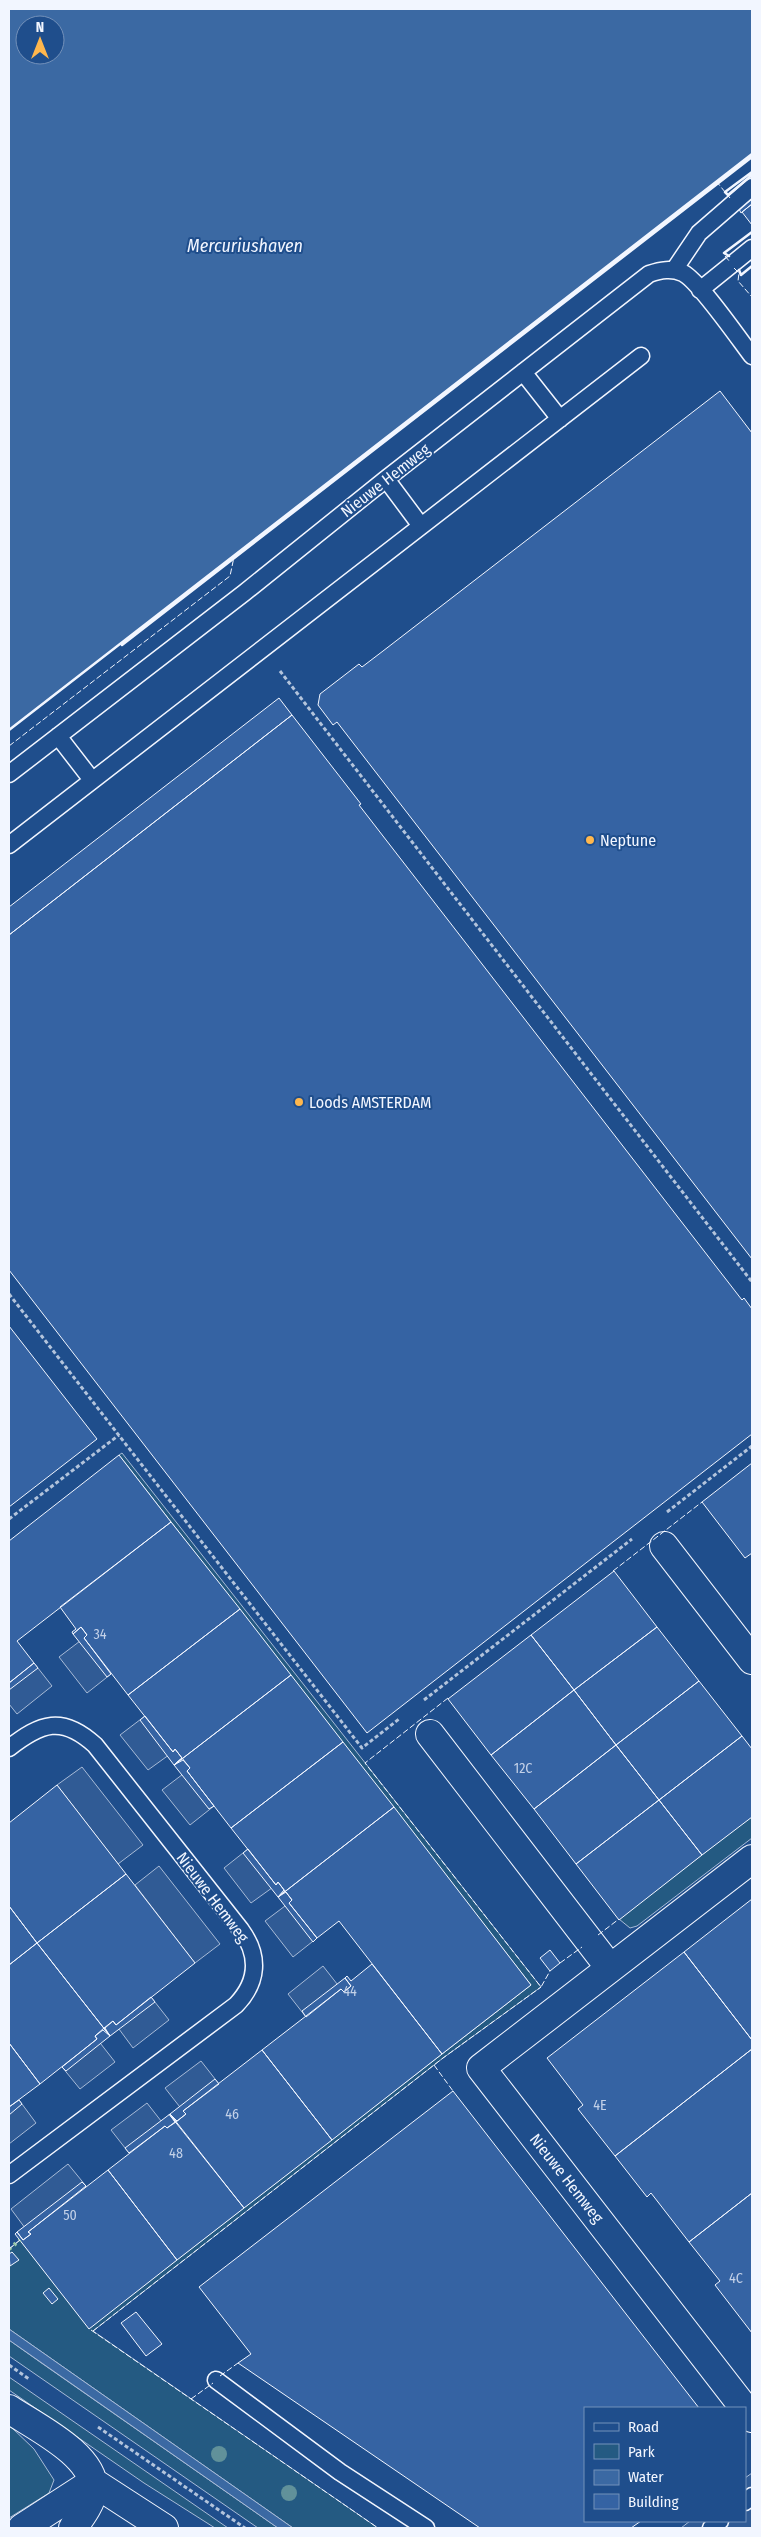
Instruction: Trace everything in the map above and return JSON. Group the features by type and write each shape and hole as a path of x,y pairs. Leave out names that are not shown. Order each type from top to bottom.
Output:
{"street":[{"path":"664,1546 752,1660"},
{"path":"430,1734 610,1968"},
{"name":"Nieuwe Hemweg","path":"743,2407 481,2068 752,1859"},
{"path":"9,2409 71,2450 83,2462 93,2482 93,2493 73,2528"},
{"path":"22,2528 93,2482"},
{"path":"93,2482 164,2528"}],"lane":[{"path":"751,354 700,290 684,274 674,270 699,233 752,187"},
{"path":"700,290 752,248"},
{"name":"Nieuwe Hemweg","path":"9,774 244,593 386,479 649,274 661,270 674,270"},
{"path":"9,844 641,356"},
{"path":"522,372 560,419"},
{"path":"386,479 421,526"},
{"path":"58,736 92,780"},
{"name":"Nieuwe Hemweg","path":"9,1748 28,1734 49,1726 74,1729 85,1736 242,1930 250,1942 255,1970 245,1995 236,2005 9,2175"},
{"path":"216,2380 340,2472 426,2528"}],"path":[{"path":"263,649 752,1282"},
{"path":"9,1294 362,1748 401,1718"},
{"path":"9,1519 119,1435"},
{"path":"659,1518 752,1446"},
{"path":"417,1706 635,1536"},
{"path":"9,2365 30,2380"},
{"path":"94,2424 245,2528"}],"green space":[{"path":"122,1453 541,1987 443,2058 93,2331 378,2528 293,2528 9,2329 9,2249 20,2240 89,2328 531,1985 119,1455"},
{"path":"752,1816 752,1838 637,1926 630,1928 619,1919"},
{"path":"9,2340 278,2528 258,2528 9,2356"},
{"path":"9,2377 228,2528 215,2528 144,2483 9,2390"},
{"path":"9,2425 34,2449 54,2480 49,2493 9,2518"}],"shaded area":[{"path":"84,1638 111,1674 87,1693 59,1657"},
{"path":"34,1663 52,1686 17,1714 9,1704 9,1683"},
{"path":"145,1716 173,1752 148,1770 120,1735"},
{"path":"82,1767 143,1845 118,1864 57,1785"},
{"path":"187,1771 214,1806 190,1825 162,1790"},
{"path":"248,1849 276,1885 251,1903 224,1868"},
{"path":"159,1866 220,1944 195,1963 135,1885"},
{"path":"289,1903 317,1938 293,1957 265,1921"},
{"path":"323,1966 341,1989 306,2017 288,1994"},
{"path":"151,1997 169,2020 133,2048 116,2025"},
{"path":"97,2039 115,2062 80,2089 62,2067"},
{"path":"201,2061 219,2084 183,2111 165,2088"},
{"path":"19,2100 36,2123 9,2144 9,2107"},
{"path":"147,2103 165,2126 129,2153 111,2130"},
{"path":"68,2164 86,2186 28,2232 11,2209"},
{"path":"752,2473 752,2528 681,2528 689,2522 746,2522 746,2477"}],"water":[{"name":"Mercuriushaven","path":"9,9 752,9 752,154 9,730"},
{"path":"9,2329 293,2528 278,2528 9,2340"}],"building":[{"path":"752,199 752,204 741,213 739,209"},
{"path":"752,204 752,225 742,212"},
{"name":"Neptune","path":"720,391 752,433 752,1259 337,722 333,725 318,705 320,694 359,664 362,667"},
{"path":"279,698 292,715 9,935 9,907"},
{"name":"Loods AMSTERDAM","path":"292,715 361,804 359,805 742,1300 744,1298 752,1309 752,1434 367,1733 9,1270 9,935"},
{"path":"9,1326 97,1439 9,1507"},
{"path":"119,1455 171,1522 17,1641 34,1663 9,1683 9,1541"},
{"path":"752,1463 752,1553 745,1558 702,1502"},
{"path":"171,1522 240,1609 128,1695 84,1638 87,1635 81,1627 73,1634 72,1632 76,1629 60,1607"},
{"path":"614,1571 657,1627 574,1690 531,1635"},
{"path":"240,1609 291,1675 174,1765 182,1758 175,1749 173,1752 128,1695"},
{"path":"81,1627 87,1635 84,1638 111,1674 107,1677 73,1634"},
{"path":"657,1627 699,1681 616,1745 574,1690"},
{"path":"531,1635 574,1690 491,1755 448,1699"},
{"path":"34,1663 38,1668 9,1690 9,1683"},
{"path":"291,1675 343,1742 231,1828 187,1771 190,1768 183,1760 174,1765"},
{"path":"699,1681 742,1736 659,1800 616,1745"},
{"path":"574,1690 616,1745 534,1809 491,1755"},
{"path":"145,1716 173,1752 175,1749 182,1758 174,1765 140,1720"},
{"path":"742,1736 752,1749 752,1817 702,1855 659,1800"},
{"path":"343,1742 394,1807 278,1897 284,1890 278,1882 276,1885 231,1828"},
{"path":"616,1745 659,1800 576,1864 534,1809"},
{"path":"182,1758 190,1768 187,1771 214,1806 209,1809 174,1765"},
{"path":"57,1785 126,1874 37,1943 9,1906 9,1823"},
{"path":"659,1800 702,1855 619,1920 576,1864"},
{"path":"394,1807 531,1985 442,2054 339,1921 317,1938 289,1903 292,1900 286,1892 278,1897"},
{"path":"248,1849 276,1885 278,1882 285,1891 278,1897 243,1853"},
{"path":"126,1874 195,1963 116,2025 113,2021 105,2028 110,2036 37,1943"},
{"path":"285,1891 292,1900 289,1903 317,1938 313,1942 278,1897"},
{"path":"752,1899 752,2040 684,1952"},
{"path":"9,1906 37,1943 9,1965"},
{"path":"37,1943 110,2036 103,2030 95,2036 97,2039 40,2084 9,2043 9,1965"},
{"path":"550,1950 560,1963 550,1971 540,1958"},
{"path":"684,1952 752,2040 752,2049 615,2156 578,2109 583,2105 547,2058"},
{"path":"372,1964 442,2054 332,2140 262,2050 341,1989 344,1992 351,1986 345,1978 347,1976 351,1981"},
{"path":"345,1978 351,1986 344,1992 341,1989 306,2017 302,2011"},
{"path":"151,1997 155,2002 110,2036 104,2028 113,2021 116,2025"},
{"path":"104,2028 110,2036 66,2071 62,2067 97,2039 95,2036"},
{"path":"9,2043 40,2084 9,2107"},
{"path":"752,2049 752,2193 689,2242 651,2193 647,2197 615,2156"},
{"path":"262,2050 332,2140 244,2208 170,2114 177,2121 186,2114 183,2111"},
{"path":"215,2079 219,2084 183,2111 186,2114 176,2122 170,2114"},
{"path":"453,2091 698,2407 584,2407 584,2522 640,2522 631,2528 480,2528 238,2363 251,2354 199,2287"},
{"path":"19,2100 22,2104 9,2115 9,2107"},
{"path":"169,2114 244,2208 177,2260 108,2170 165,2126 167,2128 175,2122"},
{"path":"170,2114 176,2122 167,2128 165,2126 129,2153 125,2148"},
{"path":"108,2170 177,2260 89,2329 15,2234 17,2232 23,2240 31,2234 28,2232"},
{"path":"82,2182 86,2186 28,2232 31,2234 23,2240 17,2232"},
{"path":"752,2193 752,2333 715,2285 720,2281 689,2242"},
{"path":"12,2252 19,2260 10,2266 9,2254"},
{"path":"49,2288 58,2299 52,2304 43,2293"},
{"path":"136,2312 162,2344 146,2356 121,2323"}],"hedge":[{"path":"9,2249 20,2240"}],"fence":[{"path":"716,181 730,198"},
{"path":"725,256 730,262"},
{"path":"734,268 739,273 738,281 752,297"},
{"path":"9,746 230,576 234,557 241,552"},
{"path":"613,1571 702,1502"},
{"path":"448,1698 365,1763 541,1987 550,1971"},
{"path":"598,1935 619,1919"},
{"path":"560,1963 582,1947"},
{"path":"93,2331 443,2058 541,1987"},
{"path":"434,2065 453,2091"},
{"path":"9,2249 20,2240"},
{"path":"91,2330 378,2528"},
{"path":"220,2376 238,2363"},
{"path":"191,2399 213,2383"}],"wall":[{"path":"9,730 752,154"},
{"path":"122,645 752,157"},
{"path":"752,172 725,192 728,195 752,175"},
{"path":"729,256 724,253 752,232"},
{"path":"739,270 741,275 752,266"}],"place":[{"name":"Neptune","path":"590,840"},
{"name":"Loods AMSTERDAM","path":"299,1102"}]}
